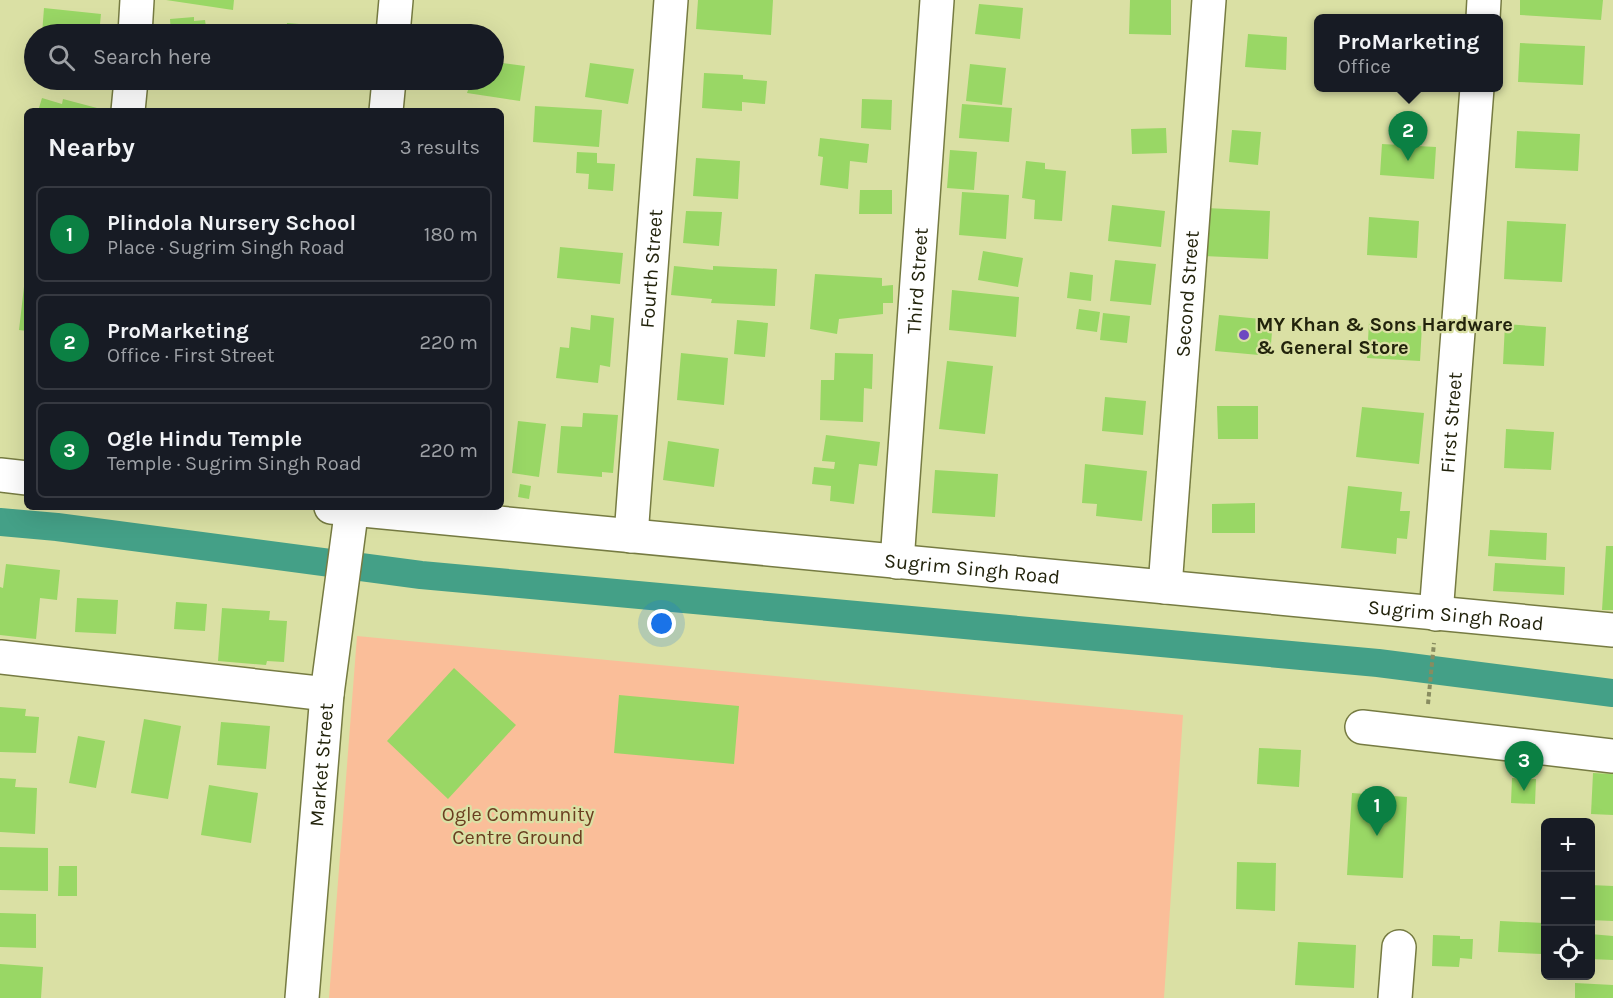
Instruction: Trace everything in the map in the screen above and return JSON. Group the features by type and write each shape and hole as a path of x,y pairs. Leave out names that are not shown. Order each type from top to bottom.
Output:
{"street":[{"path":"136,24 137,0"},
{"path":"394,24 396,0"},
{"name":"Fourth Street","path":"631,536 671,0"},
{"name":"Third Street","path":"897,561 937,0"},
{"name":"Second Street","path":"1165,587 1209,0"},
{"path":"128,108 130,90"},
{"path":"386,108 388,90"},
{"name":"First Street","path":"1436,614 1477,92"},
{"path":"0,475 24,478"},
{"name":"Sugrim Singh Road","path":"346,514 631,536 1613,630"},
{"name":"Market Street","path":"302,998 327,694 340,590 346,514"},
{"path":"0,657 327,694"},
{"path":"1362,728 1613,756"},
{"path":"1395,998 1400,947"}],"path":[{"path":"1426,735 1436,614"}],"green space":[{"name":"Ogle Community Centre Ground","path":"357,636 1183,715 1164,998 329,998"}],"building":[{"path":"166,0 234,0 233,10"},
{"path":"698,0 773,0 771,35 696,29"},
{"path":"1130,0 1171,0 1171,35 1129,34"},
{"path":"1520,0 1603,0 1601,20 1520,15"},
{"path":"979,4 1023,8 1020,39 975,34"},
{"path":"44,8 101,14 100,24 43,24"},
{"path":"194,17 194,21 205,20 206,24 170,24 170,19"},
{"path":"1248,34 1287,37 1286,70 1245,67"},
{"path":"1520,43 1585,46 1583,85 1518,82"},
{"path":"504,63 525,66 520,101 467,93 468,90 504,90"},
{"path":"590,63 634,69 628,104 585,97"},
{"path":"970,64 1006,68 1002,105 966,101"},
{"path":"704,73 743,75 743,79 767,81 765,104 742,102 742,111 702,108"},
{"path":"42,98 62,104 63,99 97,108 39,108"},
{"path":"862,99 892,100 891,130 861,128"},
{"path":"962,104 1012,108 1009,142 959,138"},
{"path":"535,106 602,110 599,147 533,142"},
{"path":"1166,128 1167,153 1132,154 1131,129"},
{"path":"1232,130 1261,132 1258,165 1229,162"},
{"path":"1517,131 1580,134 1578,171 1515,168"},
{"path":"820,138 869,144 867,163 850,161 848,189 820,185 823,157 818,156"},
{"path":"1382,144 1436,147 1434,179 1380,175"},
{"path":"950,150 977,152 974,190 947,188"},
{"path":"577,152 597,153 597,163 615,164 613,191 588,189 589,174 576,173"},
{"path":"696,158 740,161 738,199 693,196"},
{"path":"1026,161 1045,163 1045,169 1066,171 1062,221 1034,219 1035,200 1022,198"},
{"path":"860,190 892,190 892,214 859,214"},
{"path":"962,192 1009,195 1006,239 959,235"},
{"path":"1112,205 1165,211 1161,247 1108,241"},
{"path":"1206,208 1270,211 1268,259 1204,256"},
{"path":"686,211 722,212 719,246 683,243"},
{"path":"1369,217 1419,221 1417,258 1367,255"},
{"path":"1507,221 1566,224 1562,282 1504,279"},
{"path":"560,247 623,253 620,284 557,278"},
{"path":"983,251 1023,258 1018,287 978,280"},
{"path":"1115,260 1156,264 1151,305 1110,301"},
{"path":"674,266 713,270 713,266 777,269 775,306 711,303 712,299 671,295"},
{"path":"1070,272 1093,275 1091,301 1067,298"},
{"path":"815,274 882,278 882,286 893,285 893,303 883,303 883,314 839,319 837,334 810,329"},
{"path":"24,287 24,331 19,330"},
{"path":"952,290 1019,297 1016,337 949,330"},
{"path":"1079,309 1100,312 1097,332 1076,329"},
{"path":"1103,313 1130,316 1127,343 1100,340"},
{"path":"591,315 614,318 610,367 600,365 598,383 556,378 560,347 569,348 571,327 590,330"},
{"name":"MY Khan & Sons Hardware & General Store","path":"1219,315 1273,320 1270,356 1215,351"},
{"path":"737,320 768,323 765,357 734,354"},
{"path":"1369,322 1422,326 1420,361 1367,358"},
{"path":"1505,324 1546,327 1544,366 1503,364"},
{"path":"681,353 728,358 724,405 677,400"},
{"path":"835,353 873,354 872,389 864,388 863,422 820,420 821,380 834,380"},
{"path":"947,361 993,366 985,434 939,429"},
{"path":"1105,397 1146,401 1143,435 1102,431"},
{"path":"1217,406 1258,406 1258,439 1218,439"},
{"path":"1362,407 1424,413 1419,464 1356,457"},
{"path":"583,413 618,415 613,473 602,472 602,477 557,473 561,426 582,427"},
{"path":"518,421 546,424 539,477 512,473"},
{"path":"1506,429 1554,432 1551,470 1504,468"},
{"path":"826,435 880,442 877,466 859,464 854,504 830,501 831,486 812,484 814,467 834,469 835,462 822,461"},
{"path":"668,441 719,449 714,487 663,480"},
{"path":"1085,464 1147,471 1142,521 1096,516 1097,504 1082,503"},
{"path":"935,470 998,474 995,517 932,513"},
{"path":"520,484 531,486 529,499 518,497"},
{"path":"1348,486 1402,492 1400,511 1410,511 1407,539 1397,538 1396,554 1341,548"},
{"path":"1255,503 1255,533 1212,533 1212,504"},
{"path":"1490,530 1547,533 1546,560 1488,556"},
{"path":"1606,546 1613,546 1613,610 1602,610"},
{"path":"1495,563 1565,567 1564,595 1493,591"},
{"path":"6,564 60,570 57,600 40,598 36,639 0,635 0,587 3,588"},
{"path":"77,598 118,600 116,634 75,632"},
{"path":"176,602 207,604 205,631 174,629"},
{"path":"222,608 270,611 269,620 287,621 284,662 267,661 266,665 218,661"},
{"path":"454,668 516,725 448,799 387,741"},
{"path":"619,695 739,706 734,764 614,753"},
{"path":"0,707 26,709 25,716 39,717 36,753 0,752"},
{"path":"144,719 181,726 168,799 131,793"},
{"path":"221,722 270,726 266,769 217,765"},
{"path":"78,736 105,741 96,788 69,783"},
{"path":"1259,748 1301,750 1299,787 1257,784"},
{"path":"1593,773 1613,774 1613,815 1591,814"},
{"path":"0,778 16,779 15,787 37,788 35,834 0,832"},
{"path":"1512,778 1536,779 1535,804 1511,803"},
{"path":"209,785 258,793 251,843 201,835"},
{"path":"1352,793 1407,797 1403,878 1347,875"},
{"path":"0,847 48,848 48,891 0,890"},
{"path":"1237,862 1276,863 1275,911 1236,909"},
{"path":"59,866 77,866 77,896 58,896"},
{"path":"1595,885 1613,886 1613,921 1595,920"},
{"path":"0,913 36,914 36,948 0,947"},
{"path":"1500,921 1541,923 1541,954 1498,952"},
{"path":"1595,934 1613,936 1613,960 1595,959"},
{"path":"1433,935 1473,939 1472,959 1460,958 1459,967 1432,966"},
{"path":"1298,942 1356,945 1354,988 1295,985"},
{"path":"0,964 43,967 41,998 0,998"},
{"path":"1575,983 1613,985 1613,998 1575,998"}],"waterway":[{"path":"0,522 57,527 421,575 1378,663 1613,693"}],"place":[{"name":"ProMarketing","path":"1408,161"},
{"name":"MY Khan & Sons Hardware & General Store","path":"1244,335"},
{"name":"Ogle Hindu Temple","path":"1524,791"},
{"name":"Plindola Nursery School","path":"1377,836"}]}
